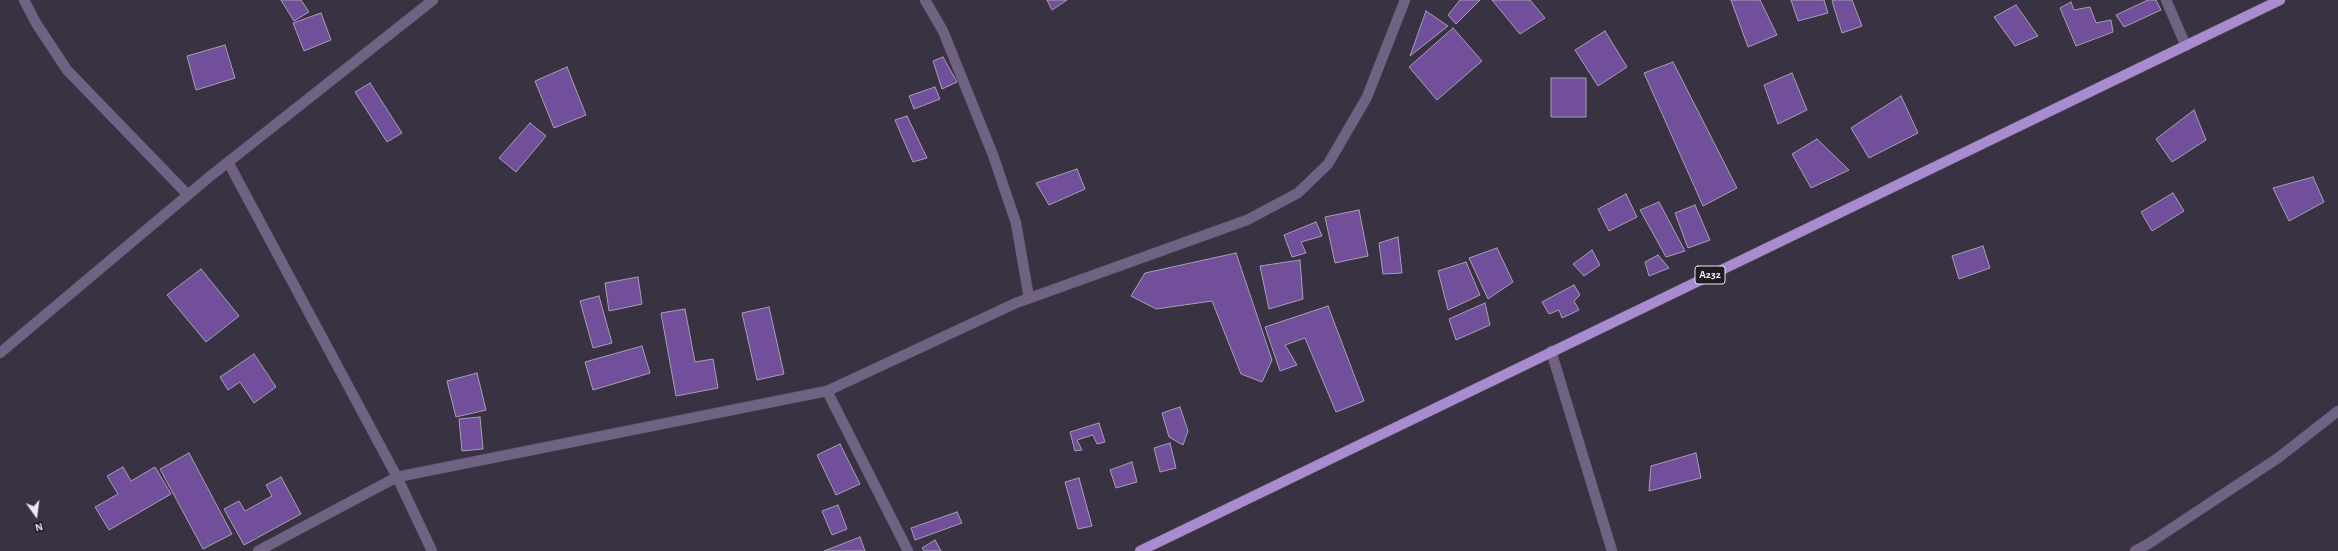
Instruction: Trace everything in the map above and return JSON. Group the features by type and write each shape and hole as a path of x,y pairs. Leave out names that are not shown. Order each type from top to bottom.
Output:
{"main road":[{"name":"A232","path":"1140,551 1551,351 2280,0"}],"street":[{"path":"24,0 36,23 67,70 188,195"},
{"path":"0,353 228,162 433,0"},
{"path":"925,0 943,31 1001,178 1016,223 1029,298"},
{"path":"258,551 397,477 827,391 1029,298 1247,220 1298,193 1328,164 1367,97 1405,0"},
{"path":"2166,0 2186,46"},
{"path":"228,162 397,477 432,551"},
{"path":"1551,351 1612,551"},
{"path":"827,391 908,551"},
{"path":"2135,551 2148,544 2278,458 2338,411"}],"building":[{"path":"281,0 301,0 309,12 294,21"},
{"path":"1047,0 1067,0 1052,10"},
{"path":"1460,0 1480,0 1456,24 1448,15"},
{"path":"1492,0 1530,0 1545,18 1520,34"},
{"path":"1731,0 1760,0 1777,35 1748,47"},
{"path":"1791,0 1824,0 1828,13 1798,21"},
{"path":"1852,0 1862,26 1842,33 1832,1"},
{"path":"2148,0 2156,0 2161,10 2124,27 2116,15"},
{"path":"2071,2 2074,10 2090,7 2096,23 2111,20 2113,32 2076,46 2060,8"},
{"path":"2016,5 2038,36 2015,46 1994,17"},
{"path":"1426,11 1448,26 1410,56"},
{"path":"321,13 331,40 304,51 293,23"},
{"path":"1453,28 1482,61 1437,100 1409,67"},
{"path":"1605,31 1627,67 1598,86 1575,50"},
{"path":"225,45 235,78 196,90 187,56"},
{"path":"943,57 957,82 942,89 933,61"},
{"path":"1673,62 1737,188 1703,206 1644,73"},
{"path":"567,67 586,115 554,128 535,81"},
{"path":"1792,73 1807,110 1778,124 1764,85"},
{"path":"1551,78 1586,78 1586,117 1551,117"},
{"path":"370,83 402,133 387,142 355,92"},
{"path":"935,87 940,99 914,109 909,96"},
{"path":"1901,96 1918,133 1869,158 1851,128"},
{"path":"2194,110 2206,140 2172,162 2156,139"},
{"path":"907,116 927,158 913,162 895,120"},
{"path":"530,123 546,136 516,172 499,158"},
{"path":"1817,139 1849,170 1811,188 1792,154"},
{"path":"1077,169 1085,189 1049,205 1036,183"},
{"path":"2313,177 2324,202 2289,221 2273,188"},
{"path":"2173,193 2184,211 2152,231 2141,212"},
{"path":"1626,194 1637,217 1609,231 1598,209"},
{"path":"1659,202 1685,251 1666,257 1640,210"},
{"path":"1695,205 1710,240 1688,248 1675,213"},
{"path":"1359,210 1368,256 1335,263 1325,217"},
{"path":"1316,222 1322,236 1301,242 1306,253 1292,257 1284,235"},
{"path":"1398,237 1402,273 1383,274 1379,243"},
{"path":"1983,246 1990,268 1959,279 1952,256"},
{"path":"1497,248 1513,282 1488,299 1469,258"},
{"path":"1592,250 1600,265 1584,276 1573,264"},
{"path":"1236,253 1272,360 1262,382 1241,374 1212,301 1156,309 1131,296 1145,273"},
{"path":"1658,255 1669,268 1649,276 1645,262"},
{"path":"1300,260 1303,299 1269,309 1260,266"},
{"path":"1466,262 1480,295 1448,310 1438,271"},
{"path":"201,269 239,316 206,342 167,295"},
{"path":"638,277 642,304 609,311 605,283"},
{"path":"1574,285 1580,295 1574,301 1579,310 1562,318 1559,310 1549,314 1542,302"},
{"path":"599,296 612,343 593,348 580,301"},
{"path":"1485,303 1490,325 1456,340 1449,319"},
{"path":"1328,306 1364,401 1336,412 1305,338 1285,345 1297,365 1280,371 1265,327"},
{"path":"769,307 784,374 757,380 742,313"},
{"path":"685,309 695,362 713,359 718,388 676,396 661,313"},
{"path":"642,346 650,373 593,390 585,362"},
{"path":"254,354 276,387 254,403 240,382 228,390 220,377"},
{"path":"477,373 486,410 456,417 447,381"},
{"path":"1180,407 1188,431 1183,445 1169,437 1162,413"},
{"path":"480,417 483,449 462,451 459,419"},
{"path":"1099,423 1105,442 1097,444 1093,435 1077,440 1082,450 1075,451 1070,432"},
{"path":"1170,443 1176,468 1160,472 1154,448"},
{"path":"840,444 860,484 836,495 817,455"},
{"path":"189,453 232,534 203,549 160,469"},
{"path":"1696,453 1701,478 1649,491 1651,466"},
{"path":"1132,462 1137,482 1116,488 1110,470"},
{"path":"123,467 131,481 155,467 171,494 109,530 95,507 118,494 107,476"},
{"path":"281,477 301,514 244,545 224,509 239,501 245,511 272,496 266,485"},
{"path":"1079,478 1092,526 1078,529 1065,482"},
{"path":"838,505 847,529 832,535 822,511"},
{"path":"957,512 962,523 915,540 911,528"},
{"path":"860,537 865,551 824,551"},
{"path":"935,540 941,551 924,551 922,548"}]}
